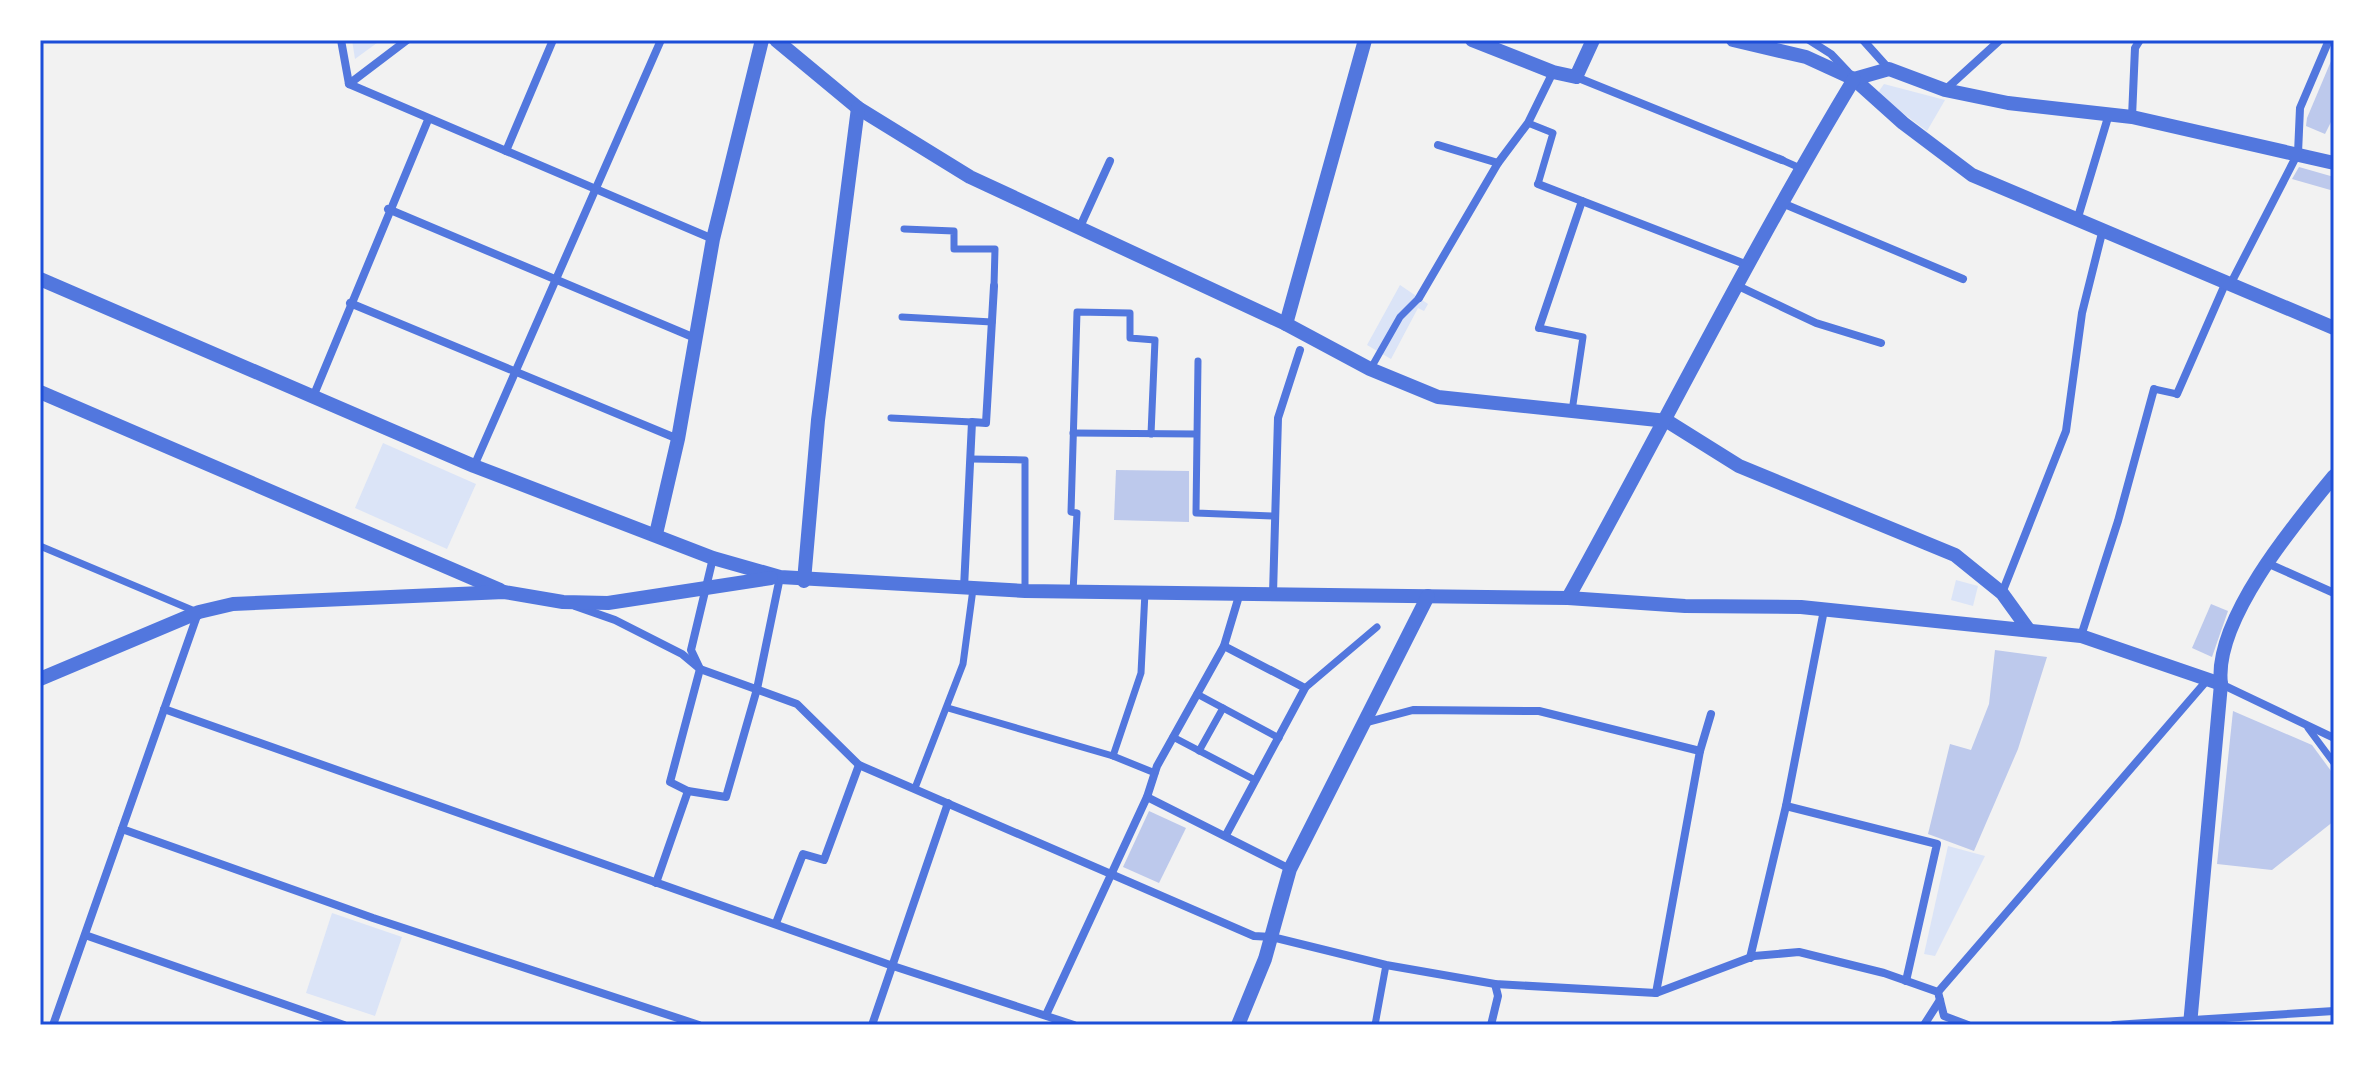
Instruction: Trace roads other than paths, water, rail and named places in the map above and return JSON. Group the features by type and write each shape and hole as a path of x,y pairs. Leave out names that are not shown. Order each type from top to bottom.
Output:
{"street":[{"path":"341,40 349,84"},
{"path":"349,84 407,40"},
{"path":"506,151 553,40"},
{"path":"474,466 661,40"},
{"path":"656,534 678,439 713,239 762,40"},
{"path":"776,40 858,108 970,177 1078,230 1286,324 1302,344 1438,397 1667,421 1739,466 1955,555 2002,593 2028,629"},
{"path":"1286,324 1365,40"},
{"path":"1472,40 1553,72 1576,77 1800,168"},
{"path":"1576,77 1593,40"},
{"path":"1733,40 1806,57 1854,79 1889,69"},
{"path":"1809,40 1831,54 1903,123 1972,175 2078,217 2334,328"},
{"path":"1863,40 1889,69 1945,90 2008,103 2132,117 2334,163"},
{"path":"1945,90 2000,40"},
{"path":"2132,117 2135,48 2140,40"},
{"path":"2081,636 2118,521 2154,389 2177,394 2229,282 2298,153 2300,108 2329,40"},
{"path":"1370,369 1400,317 1419,298 1498,163 1528,123 1553,72"},
{"path":"1568,598 1667,421 1745,264 1854,79"},
{"path":"349,84 713,239"},
{"path":"804,581 818,420 858,108"},
{"path":"2078,217 2109,114"},
{"path":"313,397 388,209 428,120"},
{"path":"1528,123 1553,133 1538,184 1745,264"},
{"path":"1438,145 1498,163"},
{"path":"1078,230 1110,161"},
{"path":"1572,411 1583,337 1539,328 1582,201"},
{"path":"1782,203 1963,279"},
{"path":"388,209 695,338"},
{"path":"2002,593 2066,431 2082,313 2103,228"},
{"path":"891,418 986,423 995,249 954,249 954,231 904,229"},
{"path":"40,279 474,466 713,558 780,577 804,581 1025,591 1568,598 1824,610 2028,629 2081,636 2215,681 2334,738"},
{"path":"1735,285 1816,323 1881,343"},
{"path":"350,303 678,439"},
{"path":"1073,592 1077,513 1071,512 1077,312 1130,313 1130,338 1155,340 1151,434"},
{"path":"902,317 992,322"},
{"path":"1273,594 1278,418 1302,344"},
{"path":"1198,361 1196,513 1273,516"},
{"path":"40,392 504,592"},
{"path":"915,788 963,664 969,589 972,422"},
{"path":"1073,433 1196,434"},
{"path":"971,459 1025,460 1025,591"},
{"path":"2190,1022 2215,681 2219,663 2239,613 2266,562 2334,476"},
{"path":"40,546 199,612"},
{"path":"713,558 691,650 700,669 670,782 688,791 726,797 757,689 780,577"},
{"path":"2266,562 2334,593"},
{"path":"40,679 199,612 233,604 504,592 563,602 608,603 780,577"},
{"path":"1113,756 1141,673 1145,592"},
{"path":"1046,1015 1147,797 1155,773 1224,646 1239,596"},
{"path":"1238,1025 1272,937 1290,869 1428,596"},
{"path":"563,602 615,620 682,654 700,669 797,704 859,765 1254,936 1272,937 1386,965 1495,984 1656,993 1750,958 1799,952 1906,981 1939,996"},
{"path":"1750,958 1786,806 1824,610"},
{"path":"53,1025 199,612"},
{"path":"1226,835 1305,688 1377,627"},
{"path":"1224,646 1305,688"},
{"path":"1924,1025 1939,996 2215,681"},
{"path":"1197,694 1279,738"},
{"path":"948,708 1113,756 1155,773"},
{"path":"1199,751 1223,708"},
{"path":"164,709 893,966 1074,1025"},
{"path":"1364,723 1413,710 1539,711 1700,751"},
{"path":"1656,993 1700,751 1711,714"},
{"path":"2308,728 2334,763"},
{"path":"1173,737 1255,780"},
{"path":"776,923 803,854 824,860 859,765"},
{"path":"656,883 688,791"},
{"path":"1147,797 1290,869"},
{"path":"872,1025 948,803"},
{"path":"1786,806 1937,844 1906,981"},
{"path":"122,829 373,918 699,1025"},
{"path":"85,935 344,1025"},
{"path":"1375,1025 1386,965"},
{"path":"1491,1025 1498,996 1495,984"},
{"path":"1939,996 1944,1016 1968,1025"},
{"path":"2114,1025 2334,1011"}]}
